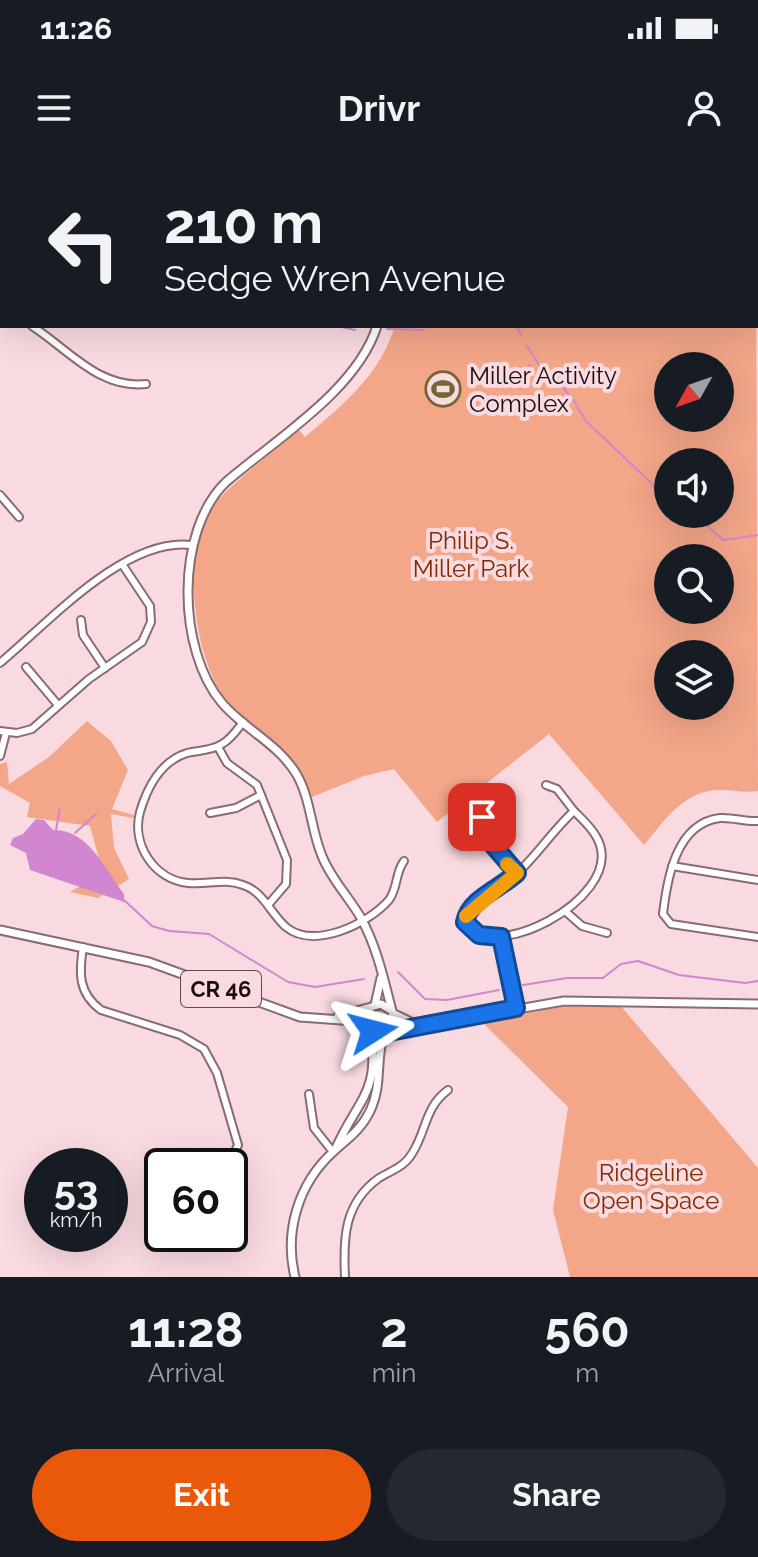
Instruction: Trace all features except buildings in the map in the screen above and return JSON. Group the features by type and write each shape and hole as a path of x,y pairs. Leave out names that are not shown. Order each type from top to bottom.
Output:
{"main road":[{"path":"295,1277 291,1250 296,1211 308,1182 334,1151 357,1131 374,1102 381,1079 380,1049 386,1032 394,1023 393,1012 381,968 361,919 322,858 307,797 294,770 277,750 215,694 197,652 190,598 191,545 202,514 219,489 346,380 368,350 376,328"},
{"name":"CR 46","path":"0,930 167,968 300,1017 329,1019"},
{"path":"334,1151 363,1102 372,1077 374,1053 366,1016 380,990 381,968"},
{"path":"329,1019 386,1032 415,1024 564,1001 758,1004"},
{"path":"329,1019 385,1005 415,1024"}],"street":[{"path":"35,328 103,379 121,385 146,384"},
{"path":"0,495 19,517"},
{"path":"0,663 122,564 153,548 191,545"},
{"path":"0,756 3,732 32,729 105,668 138,646 151,622 148,602 122,564"},
{"path":"81,620 83,635 105,668"},
{"path":"26,667 58,705"},
{"path":"243,722 218,747 182,755 160,771 139,815 140,843 151,863 174,880 236,883 253,890 289,929 312,937 335,933 391,897 404,861"},
{"path":"218,747 225,760 250,778 261,795 289,871 284,889 268,905"},
{"path":"546,785 557,789 599,841 602,857 596,883 565,911 501,937 474,933 465,918 477,903 517,873 550,833 574,811"},
{"path":"210,813 236,808 261,795"},
{"path":"482,817 493,845 517,873"},
{"path":"758,821 724,818 707,822 689,837 672,866 663,910 665,920 716,933 758,937"},
{"path":"672,866 758,880"},
{"path":"565,911 582,926 607,933"},
{"path":"501,937 516,1008"},
{"path":"83,947 79,976 83,991 92,1004 101,1010 180,1035 195,1042 212,1059 236,1148"},
{"path":"345,1277 344,1243 351,1211 376,1180 410,1157 430,1107 448,1090"},
{"path":"309,1094 314,1128 334,1151"}],"green space":[{"name":"Philip S. Miller Park","path":"394,328 756,328 758,791 720,790 696,795 676,808 644,845 549,734 437,822 394,769 364,776 312,797 304,779 285,753 225,698 205,657 195,602 196,547 202,524 213,506 242,477 299,430 305,437 359,388 380,360"},
{"path":"87,721 111,741 128,770 112,809 134,815 133,818 111,814 114,848 129,879 98,898 70,892 103,873 90,826 27,817 30,803 0,786 0,764 7,762 9,784 49,757"},
{"name":"Ridgeline Open Space","path":"620,1005 758,1168 758,1277 570,1277 553,1210 568,1107 482,1022 565,1006"}],"shaded area":[{"path":"36,819 44,820 53,830 65,831 86,843 124,894 124,902 30,870 26,853 10,845 13,838 23,834"}],"waterway":[{"path":"346,328 355,330"},
{"path":"387,329 424,330"},
{"path":"518,329 521,335"},
{"path":"527,346 541,368 555,378 576,403"},
{"path":"528,382 530,365"},
{"path":"524,386 527,383"},
{"path":"576,406 584,417"},
{"path":"584,419 654,487"},
{"path":"710,528 723,540 758,535"},
{"path":"56,830 60,808"},
{"path":"75,833 96,814"},
{"path":"124,900 152,926 169,931 209,934 288,982 315,987 364,979"},
{"path":"523,985 567,978 603,978 621,964 638,961 679,975 745,983 758,981"},
{"path":"398,972 425,999 447,1000 499,990"}],"slow traffic":[{"path":"466,916 477,903 517,873 507,864"}],"place":[{"name":"Miller Activity Complex","path":"443,389"}],"route":[{"path":"373,1031 384,1033 415,1024 516,1008 501,937 479,935 465,922 466,914 477,903 517,873 498,855 482,817"}]}
